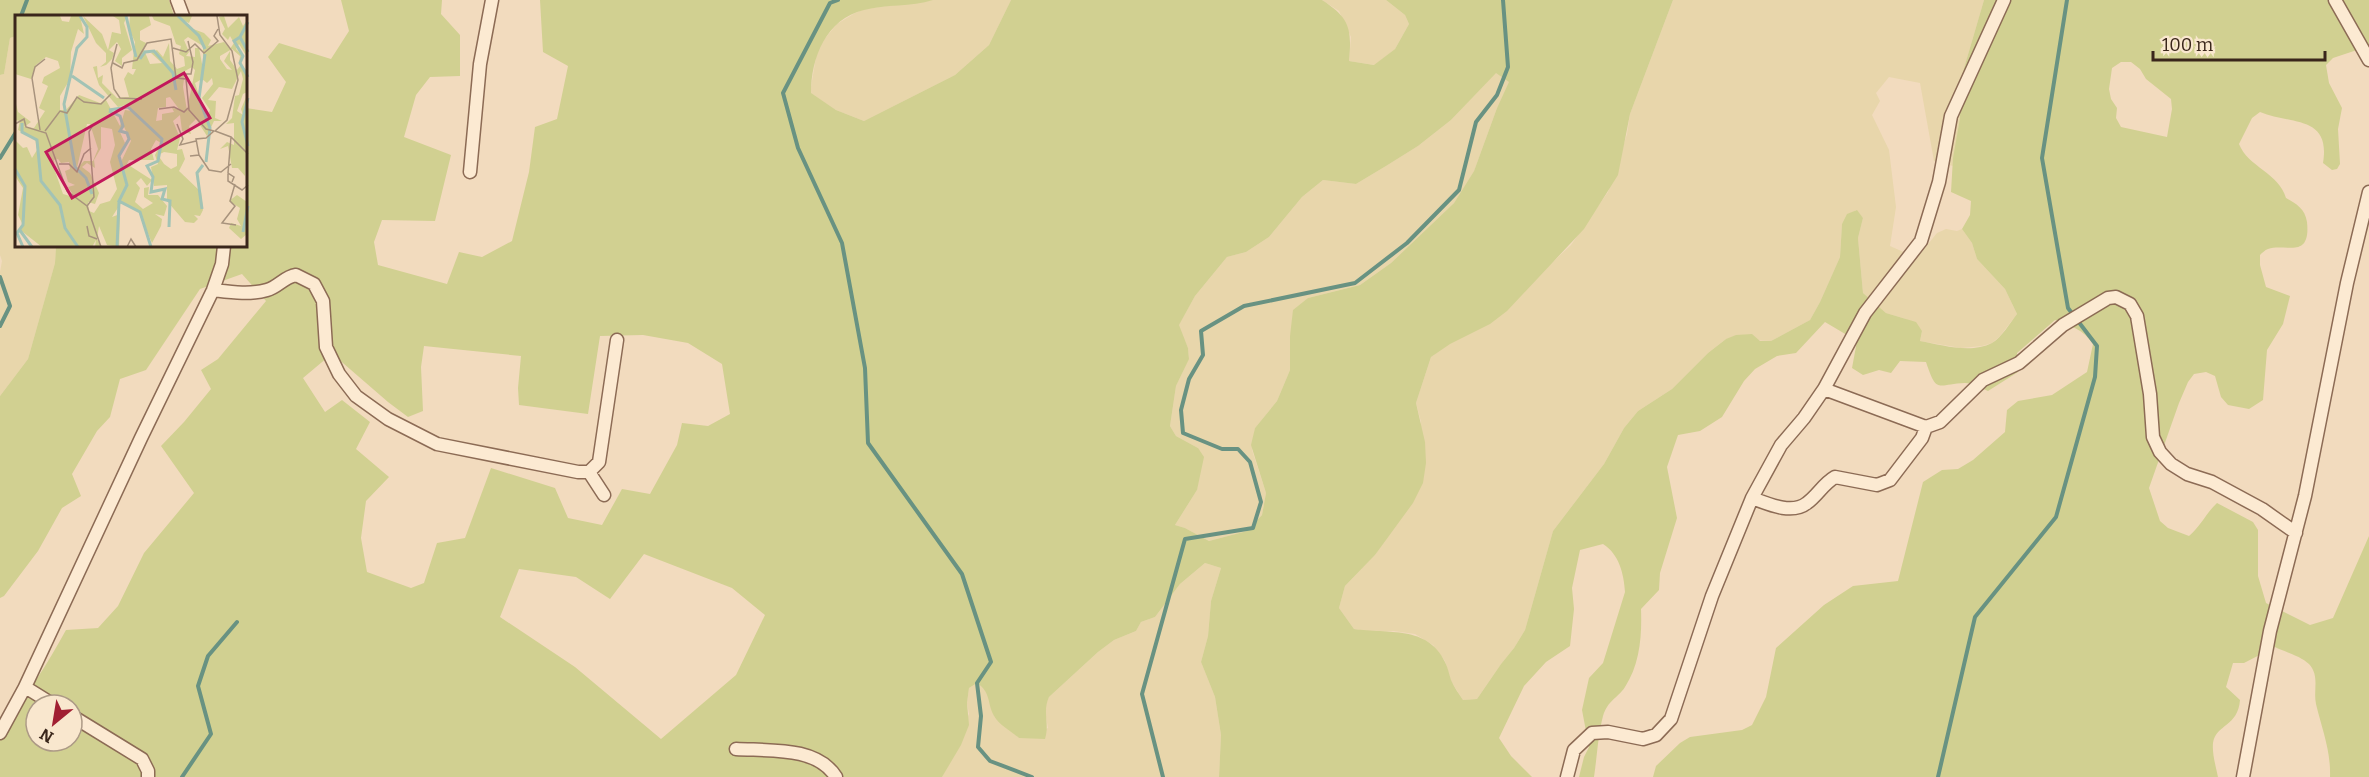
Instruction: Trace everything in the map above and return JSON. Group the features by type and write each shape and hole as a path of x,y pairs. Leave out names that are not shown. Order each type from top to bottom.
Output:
{"street":[{"path":"177,0 183,15"},
{"path":"470,172 480,64 492,0"},
{"path":"1568,777 1574,750 1592,733 1608,732 1642,739 1656,735 1671,719 1712,596 1752,498 1781,445 1824,389 1865,313 1921,242 1939,182 1951,116 2004,0"},
{"path":"2335,0 2369,60"},
{"path":"2243,777 2270,631 2296,532 2326,398 2347,283 2369,192"},
{"path":"0,733 25,687 213,290 222,264 224,248"},
{"path":"213,290 235,293 268,290 286,277 296,275 314,284 323,301 326,347 339,374 356,396 388,419 437,444 578,472 589,472 599,462 617,340"},
{"path":"1824,389 1926,427 1940,422 1983,380 2019,363 2063,325 2108,298 2116,297 2130,304 2137,316 2147,374 2153,437 2160,452 2171,464 2187,474 2212,482 2237,495 2296,532"},
{"path":"1752,498 1774,507 1799,507 1807,503 1824,483 1835,477 1877,485 1890,480 1922,438 1926,427"},
{"path":"589,472 604,495"},
{"path":"25,687 35,693"},
{"path":"84,723 142,759 148,771 148,777"},
{"path":"736,749 794,752 820,761 836,777"}],"shaded area":[{"path":"0,0 169,0 174,15 15,15 15,36 10,38 4,74 0,75"},
{"path":"341,0 442,0 441,14 460,35 460,76 430,77 416,95 404,137 451,155 435,221 382,220 374,242 378,265 447,284 459,252 482,257 512,241 529,172 535,127 557,119 568,66 543,52 540,0 933,0 864,10 840,22 823,42 814,67 811,93 836,110 864,121 955,75 989,45 1011,0 1322,0 1344,19 1347,25 1350,40 1349,61 1374,65 1395,49 1409,24 1405,15 1386,0 1673,0 1630,114 1618,175 1584,229 1507,311 1490,324 1450,344 1431,357 1416,403 1425,442 1426,463 1423,483 1413,503 1375,555 1345,586 1339,608 1354,629 1405,634 1428,642 1438,650 1452,683 1463,700 1477,699 1525,630 1553,531 1604,464 1624,428 1638,411 1672,389 1708,353 1726,339 1736,335 1752,334 1760,341 1771,341 1810,320 1840,257 1842,224 1847,214 1857,210 1863,218 1858,238 1863,293 1886,313 1916,322 1922,331 1920,341 1956,348 1975,348 1992,343 2006,330 2017,314 2005,289 1977,259 1972,243 1962,229 1970,215 1971,201 1951,192 1953,158 1960,118 1960,82 1984,0 2369,0 2369,46 2333,58 2326,65 2329,83 2342,108 2338,129 2340,164 2337,169 2332,170 2323,163 2324,148 2321,137 2315,129 2296,121 2260,112 2252,118 2239,144 2249,159 2277,182 2286,198 2300,207 2307,222 2307,234 2301,246 2268,249 2260,255 2260,265 2266,287 2290,296 2283,324 2267,350 2263,400 2249,409 2228,405 2221,397 2215,376 2206,372 2194,374 2179,403 2149,488 2160,521 2168,528 2189,536 2217,503 2253,522 2258,530 2258,576 2266,603 2310,625 2333,618 2369,536 2369,777 2330,777 2326,740 2315,699 2314,673 2309,664 2302,659 2275,647 2244,663 2233,663 2226,687 2240,700 2235,715 2218,732 2213,743 2218,777 1653,777 1656,766 1680,743 1690,737 1742,730 1752,725 1766,697 1776,648 1824,605 1853,586 1898,581 1923,482 1942,470 1958,469 1973,460 2005,432 2007,410 2018,401 2052,395 2087,372 2093,344 2081,332 2055,320 2017,353 2018,372 1988,391 1968,383 1939,385 1933,379 1926,362 1900,361 1891,373 1879,370 1863,375 1852,368 1857,341 1825,322 1796,353 1777,356 1755,369 1744,381 1722,417 1700,431 1678,435 1667,467 1677,518 1660,573 1659,590 1641,609 1640,639 1634,669 1625,687 1607,706 1603,716 1594,777 1579,777 1589,747 1582,710 1589,678 1603,663 1625,592 1620,565 1613,553 1603,544 1580,550 1572,588 1574,609 1570,646 1546,662 1524,686 1499,738 1511,756 1532,777 1219,777 1221,735 1215,697 1201,662 1208,636 1211,601 1221,568 1205,563 1180,584 1155,617 1141,622 1136,631 1114,640 1098,652 1049,697 1046,708 1045,739 1019,738 996,719 987,694 981,686 977,683 969,688 967,703 969,725 961,745 942,777 0,777 0,723 24,696 24,753 84,753 84,693 26,693 66,630 98,628 118,606 144,553 194,493 161,446 211,389 201,370 218,359 266,301 242,274 200,289 146,370 120,379 110,417 97,431 72,474 81,496 62,508 38,551 4,596 0,598 0,396 28,359 55,263 56,248 248,248 248,108 272,112 286,82 268,57 279,43 331,59 349,31","holes":["2121,62 2131,62 2140,69 2146,79 2171,99 2172,109 2167,137 2121,127 2116,118 2117,108 2111,99 2109,89 2112,68","1496,73 1509,82 1474,171 1454,203 1391,263 1360,285 1308,298 1293,310 1290,370 1277,401 1255,428 1251,445 1266,493 1262,515 1247,531 1209,541 1175,525 1197,490 1204,457 1198,448 1176,436 1170,426 1176,386 1189,359 1188,348 1179,325 1195,296 1227,257 1246,252 1269,237 1302,197 1323,180 1356,184 1418,146 1451,120","643,335 688,343 722,364 730,414 708,426 682,423 677,445 650,494 622,489 602,525 568,518 555,488 491,468 465,538 437,543 424,583 411,588 367,572 361,538 366,501 389,477 356,449 370,422 342,400 325,412 303,378 334,352 336,357 408,417 423,411 421,367 424,346 521,356 519,405 588,414 600,336","644,554 732,588 765,615 736,675 661,739 575,667 500,617 519,569 576,577 610,599"]},
{"path":"933,0 1011,0 989,45 955,75 864,121 836,110 810,93 817,51 837,24 865,9"},
{"path":"1322,0 1386,0 1405,15 1409,24 1395,49 1375,65 1349,61 1351,37 1339,11"},
{"path":"1673,0 1984,0 1960,82 1960,118 1953,166 1934,161 1920,83 1889,77 1876,93 1880,101 1872,115 1889,150 1896,207 1890,246 1917,258 1937,233 1946,229 1957,231 1962,229 1972,243 1977,259 2005,289 2017,314 2000,336 1992,343 1982,346 1961,348 1920,341 1922,331 1906,319 1886,313 1863,293 1858,238 1863,218 1856,210 1842,224 1840,257 1810,320 1771,341 1726,339 1708,353 1672,389 1638,411 1624,428 1604,464 1553,531 1525,630 1477,699 1463,700 1451,681 1445,661 1433,645 1415,634 1354,629 1339,608 1345,586 1375,555 1386,538 1421,422 1416,403 1431,357 1555,260 1571,245 1608,192 1627,134 1630,114"},
{"path":"15,36 15,248 56,248 55,263 28,359 0,396 0,272 2,261 0,255 0,75 4,74 10,38"},
{"path":"1496,72 1510,82 1497,108 1474,171 1454,203 1391,263 1360,285 1308,298 1290,336 1290,370 1277,401 1255,428 1252,450 1266,493 1262,515 1248,531 1209,541 1175,525 1197,490 1198,448 1176,436 1170,426 1176,386 1189,358 1188,348 1178,326 1195,296 1227,257 1246,252 1269,237 1302,197 1323,180 1356,184 1386,166 1418,146 1451,120"},
{"path":"1205,563 1221,568 1211,601 1208,636 1201,662 1215,697 1221,735 1219,777 942,777 969,714 967,703 969,688 977,683 983,687 989,695 994,716 1019,738 1048,728 1044,706 1049,697 1098,652 1114,640 1136,631 1141,622 1155,617 1180,584"}],"waterway":[{"path":"21,15 27,0"},
{"path":"838,0 830,3 783,93 798,148 842,243 865,368 868,443 962,574 991,662 977,683 981,716 978,747 990,761 1032,777"},
{"path":"1163,777 1142,694 1185,539 1253,528 1261,502 1250,462 1238,449 1222,449 1183,433 1181,410 1189,379 1203,355 1201,331 1244,306 1355,283 1407,243 1459,190 1476,122 1497,95 1508,67 1503,0"},
{"path":"1938,777 1975,617 2056,517 2095,377 2097,346 2068,308 2042,158 2067,0"},
{"path":"0,158 15,134"},
{"path":"0,277 10,306 0,326"},
{"path":"182,777 211,734 198,686 208,656 237,622"}]}
